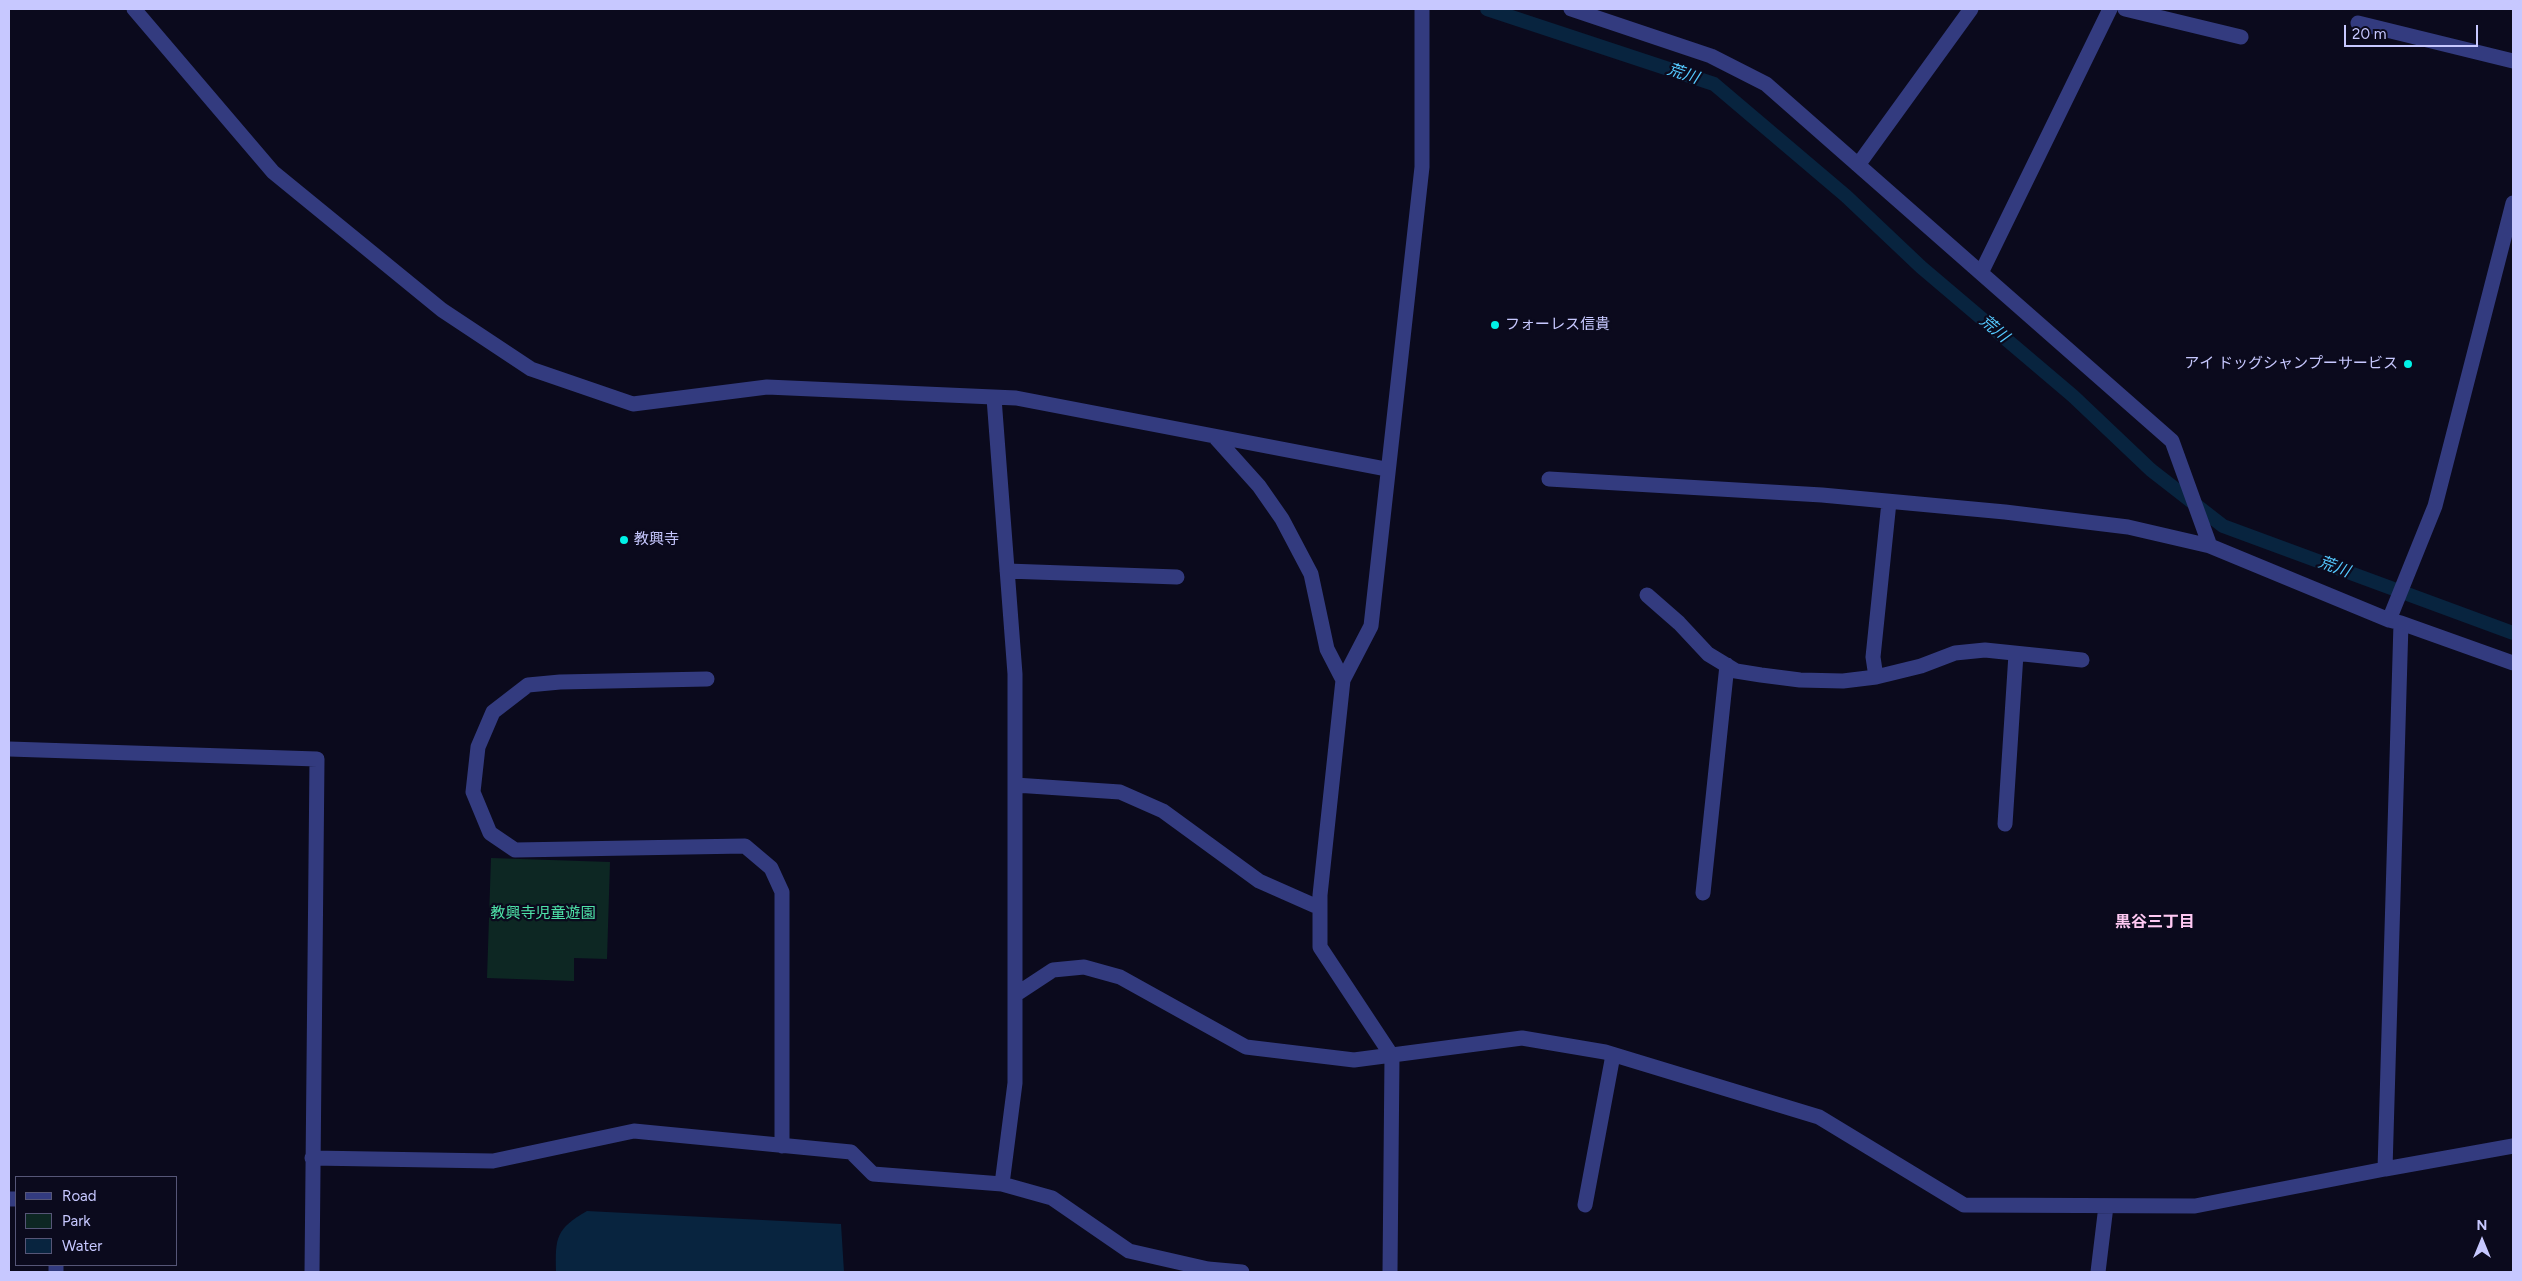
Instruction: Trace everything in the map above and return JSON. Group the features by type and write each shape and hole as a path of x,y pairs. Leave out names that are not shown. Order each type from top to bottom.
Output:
{"street":[{"path":"134,9 273,172 442,310 531,369 633,404 768,386 1016,398 1386,469"},
{"path":"1390,1272 1392,1056 1320,947 1320,908 1343,680 1370,626 1386,469 1422,167 1422,9"},
{"path":"1571,9 1711,56 1766,84 2172,440 2210,546"},
{"path":"1858,164 1971,9"},
{"path":"1981,273 2110,9"},
{"path":"2124,9 2241,37"},
{"path":"2358,23 2513,62"},
{"path":"2385,1168 2395,621 2397,601 2435,506 2513,203"},
{"path":"994,398 1015,674 1015,1083 1002,1184"},
{"path":"1215,437 1259,486 1282,519 1311,574 1327,649 1343,680"},
{"path":"1548,479 1822,495 2006,512 2128,527 2210,546 2395,621 2513,663"},
{"path":"1876,677 1873,657 1889,502"},
{"path":"1007,571 1177,577"},
{"path":"1647,595 1679,622 1708,654 1736,671 1800,680 1843,681 1876,677 1921,666 1955,653 1985,650 2082,660"},
{"path":"2005,824 2016,654"},
{"path":"1703,893 1727,666"},
{"path":"707,680 560,682 528,685 494,712 478,747 473,792 490,833 515,850 745,846 771,868 782,892 782,1146"},
{"path":"9,749 317,759 312,1272"},
{"path":"1015,784 1120,792 1163,811 1259,881 1320,908"},
{"path":"1015,995 1053,970 1084,967 1120,977 1246,1047 1354,1060 1522,1038 1613,1055 1820,1118 1964,1205 2195,1206 2385,1168 2513,1146"},
{"path":"1585,1205 1613,1055"},
{"path":"312,1158 494,1161 634,1131 851,1152 873,1174 1002,1184 1052,1198 1129,1251 1208,1269 1242,1272"},
{"path":"2098,1272 2106,1206"}],"green space":[{"name":"教興寺児童遊園","path":"491,858 610,862 607,959 574,958 574,981 487,978"}],"water":[{"path":"587,1211 841,1224 844,1272 556,1272 557,1242 563,1229"}],"waterway":[{"name":"荒川","path":"1487,9 1714,84 1846,196 1921,267 2073,396 2151,470 2223,526 2513,633"}],"place":[{"name":"フォーレス信貴","path":"1495,325"},
{"name":"アイ ドッグシャンプーサービス","path":"2408,364"},
{"name":"教興寺","path":"624,540"}],"district":[{"name":"黒谷三丁目","path":"2155,922"}]}
